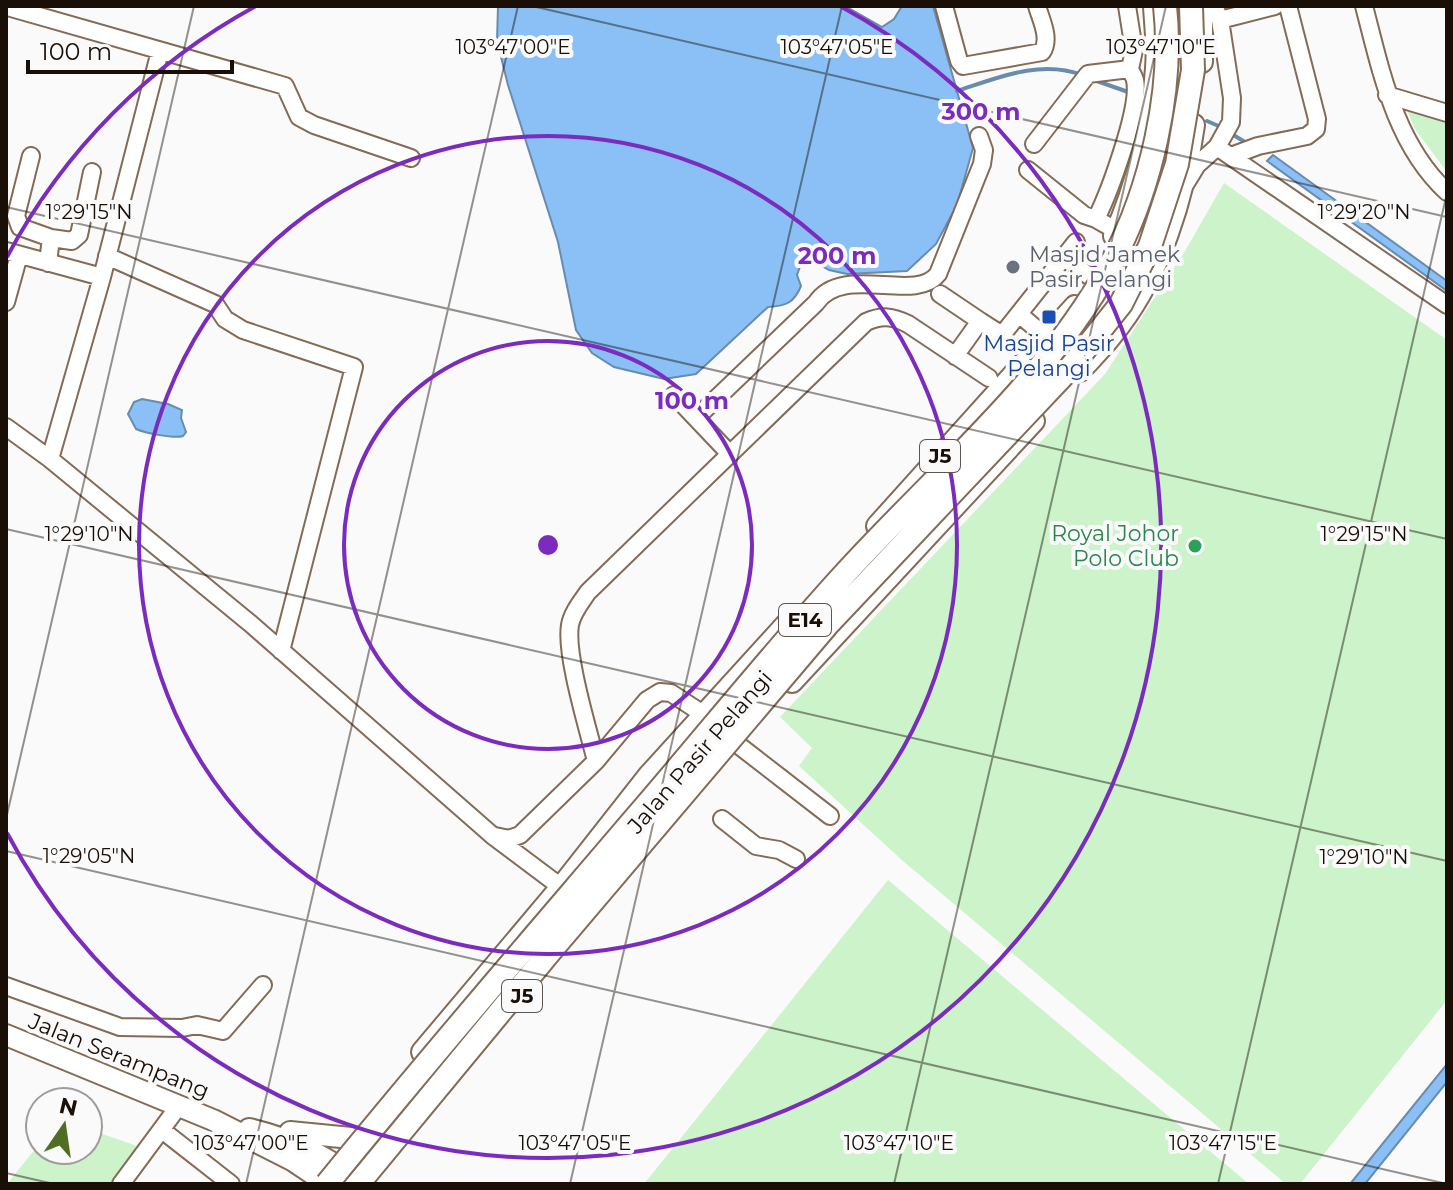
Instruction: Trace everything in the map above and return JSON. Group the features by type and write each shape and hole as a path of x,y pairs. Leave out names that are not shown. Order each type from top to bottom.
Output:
{"highway":[{"name":"E14","path":"322,1182 841,578 968,446 1062,342 1125,238 1143,186 1166,79 1165,6"},
{"name":"E14","path":"361,1184 558,942 828,624 1070,368 1121,304 1150,246 1177,164 1193,70 1191,6"}],"main road":[{"name":"Jalan Pasir Pelangi","path":"322,1182 332,1161 561,887 649,775 1069,313 1093,279 1117,231 1138,164 1156,67 1154,6"},
{"name":"Jalan Pasir Pelangi","path":"361,1184 737,744 873,592 992,468 1114,333 1143,288 1182,191 1203,59 1202,6"},
{"name":"Jalan Serampang","path":"6,1035 213,1120 292,1160 322,1182"},
{"name":"Jalan Serampang","path":"213,1120 295,1142 332,1161 361,1184"},
{"path":"262,1132 351,1138"},
{"path":"292,1160 299,1184"}],"street":[{"path":"944,6 963,66 1042,52 1046,47 1037,6"},
{"path":"1096,219 1106,200 1133,104 1135,82 1130,69 1134,50 1127,6"},
{"path":"1224,151 1231,122 1232,98 1217,13 1275,6"},
{"path":"1182,191 1197,165 1224,151 1307,136 1316,129 1317,119 1288,6"},
{"path":"1364,6 1387,95 1412,149 1447,192"},
{"path":"11,8 285,86 299,117 411,158"},
{"path":"50,459 102,277 160,51"},
{"path":"1034,144 1088,74 1130,69"},
{"path":"1387,95 1447,113"},
{"path":"697,417 816,303 823,292 836,286 882,283 921,286 931,283 938,274 982,164 984,150 979,136"},
{"path":"1224,151 1447,305"},
{"path":"31,156 16,216 20,227 51,238 72,241 79,235 92,172"},
{"path":"1028,170 1084,215 1117,231"},
{"path":"48,263 51,238"},
{"path":"940,294 1002,335 1076,242"},
{"path":"6,302 12,253 102,277"},
{"path":"107,256 215,304 225,319 243,330 354,367 281,651"},
{"path":"1064,257 1093,279"},
{"path":"1019,314 1047,338"},
{"path":"596,761 571,653 570,625 588,592 866,322 877,317 897,318 989,378"},
{"path":"955,356 980,321"},
{"path":"674,395 730,454"},
{"path":"6,427 50,459 281,651 493,836 561,887"},
{"path":"493,836 509,839 520,835 596,761 647,700 660,692 671,693 703,714 830,816"},
{"path":"722,819 756,846 779,850 796,859"},
{"path":"6,986 120,1027 182,1028 197,1025 223,1031 263,985"},
{"path":"121,1184 178,1107"},
{"path":"162,1130 230,1183"}],"green space":[{"path":"1406,108 1447,120 1447,172 1415,129"},
{"name":"Royal Johor Polo Club","path":"1224,183 1447,340 1447,1000 1300,1184 1286,1184 903,861 799,766 812,748 780,717 1105,374 1185,251"},
{"path":"888,880 1249,1184 644,1184"},
{"path":"104,1135 140,1147 109,1184 7,1184 24,1163 24,1166 104,1166"}],"water":[{"path":"498,6 845,6 882,27 894,19 902,6 933,6 973,148 957,205 936,244 907,271 847,274 829,270 812,260 801,264 797,275 801,286 792,300 768,307 696,374 664,379 614,367 592,353 576,330 558,242 497,41"},
{"path":"1273,155 1447,281 1447,291 1267,161"},
{"path":"142,399 182,410 181,418 186,432 183,436 136,429 128,414 134,402"},
{"path":"1447,1064 1447,1082 1365,1184 1350,1184"}],"waterway":[{"path":"957,91 1019,72 1050,69 1082,75"},
{"path":"1094,80 1131,93"},
{"path":"1207,121 1223,128"},
{"path":"1230,133 1250,145"}],"place":[{"name":"Masjid Jamek Pasir Pelangi","path":"1013,267"},
{"name":"Masjid Pasir Pelangi","path":"1049,317"},
{"name":"Royal Johor Polo Club","path":"1195,546"}]}
